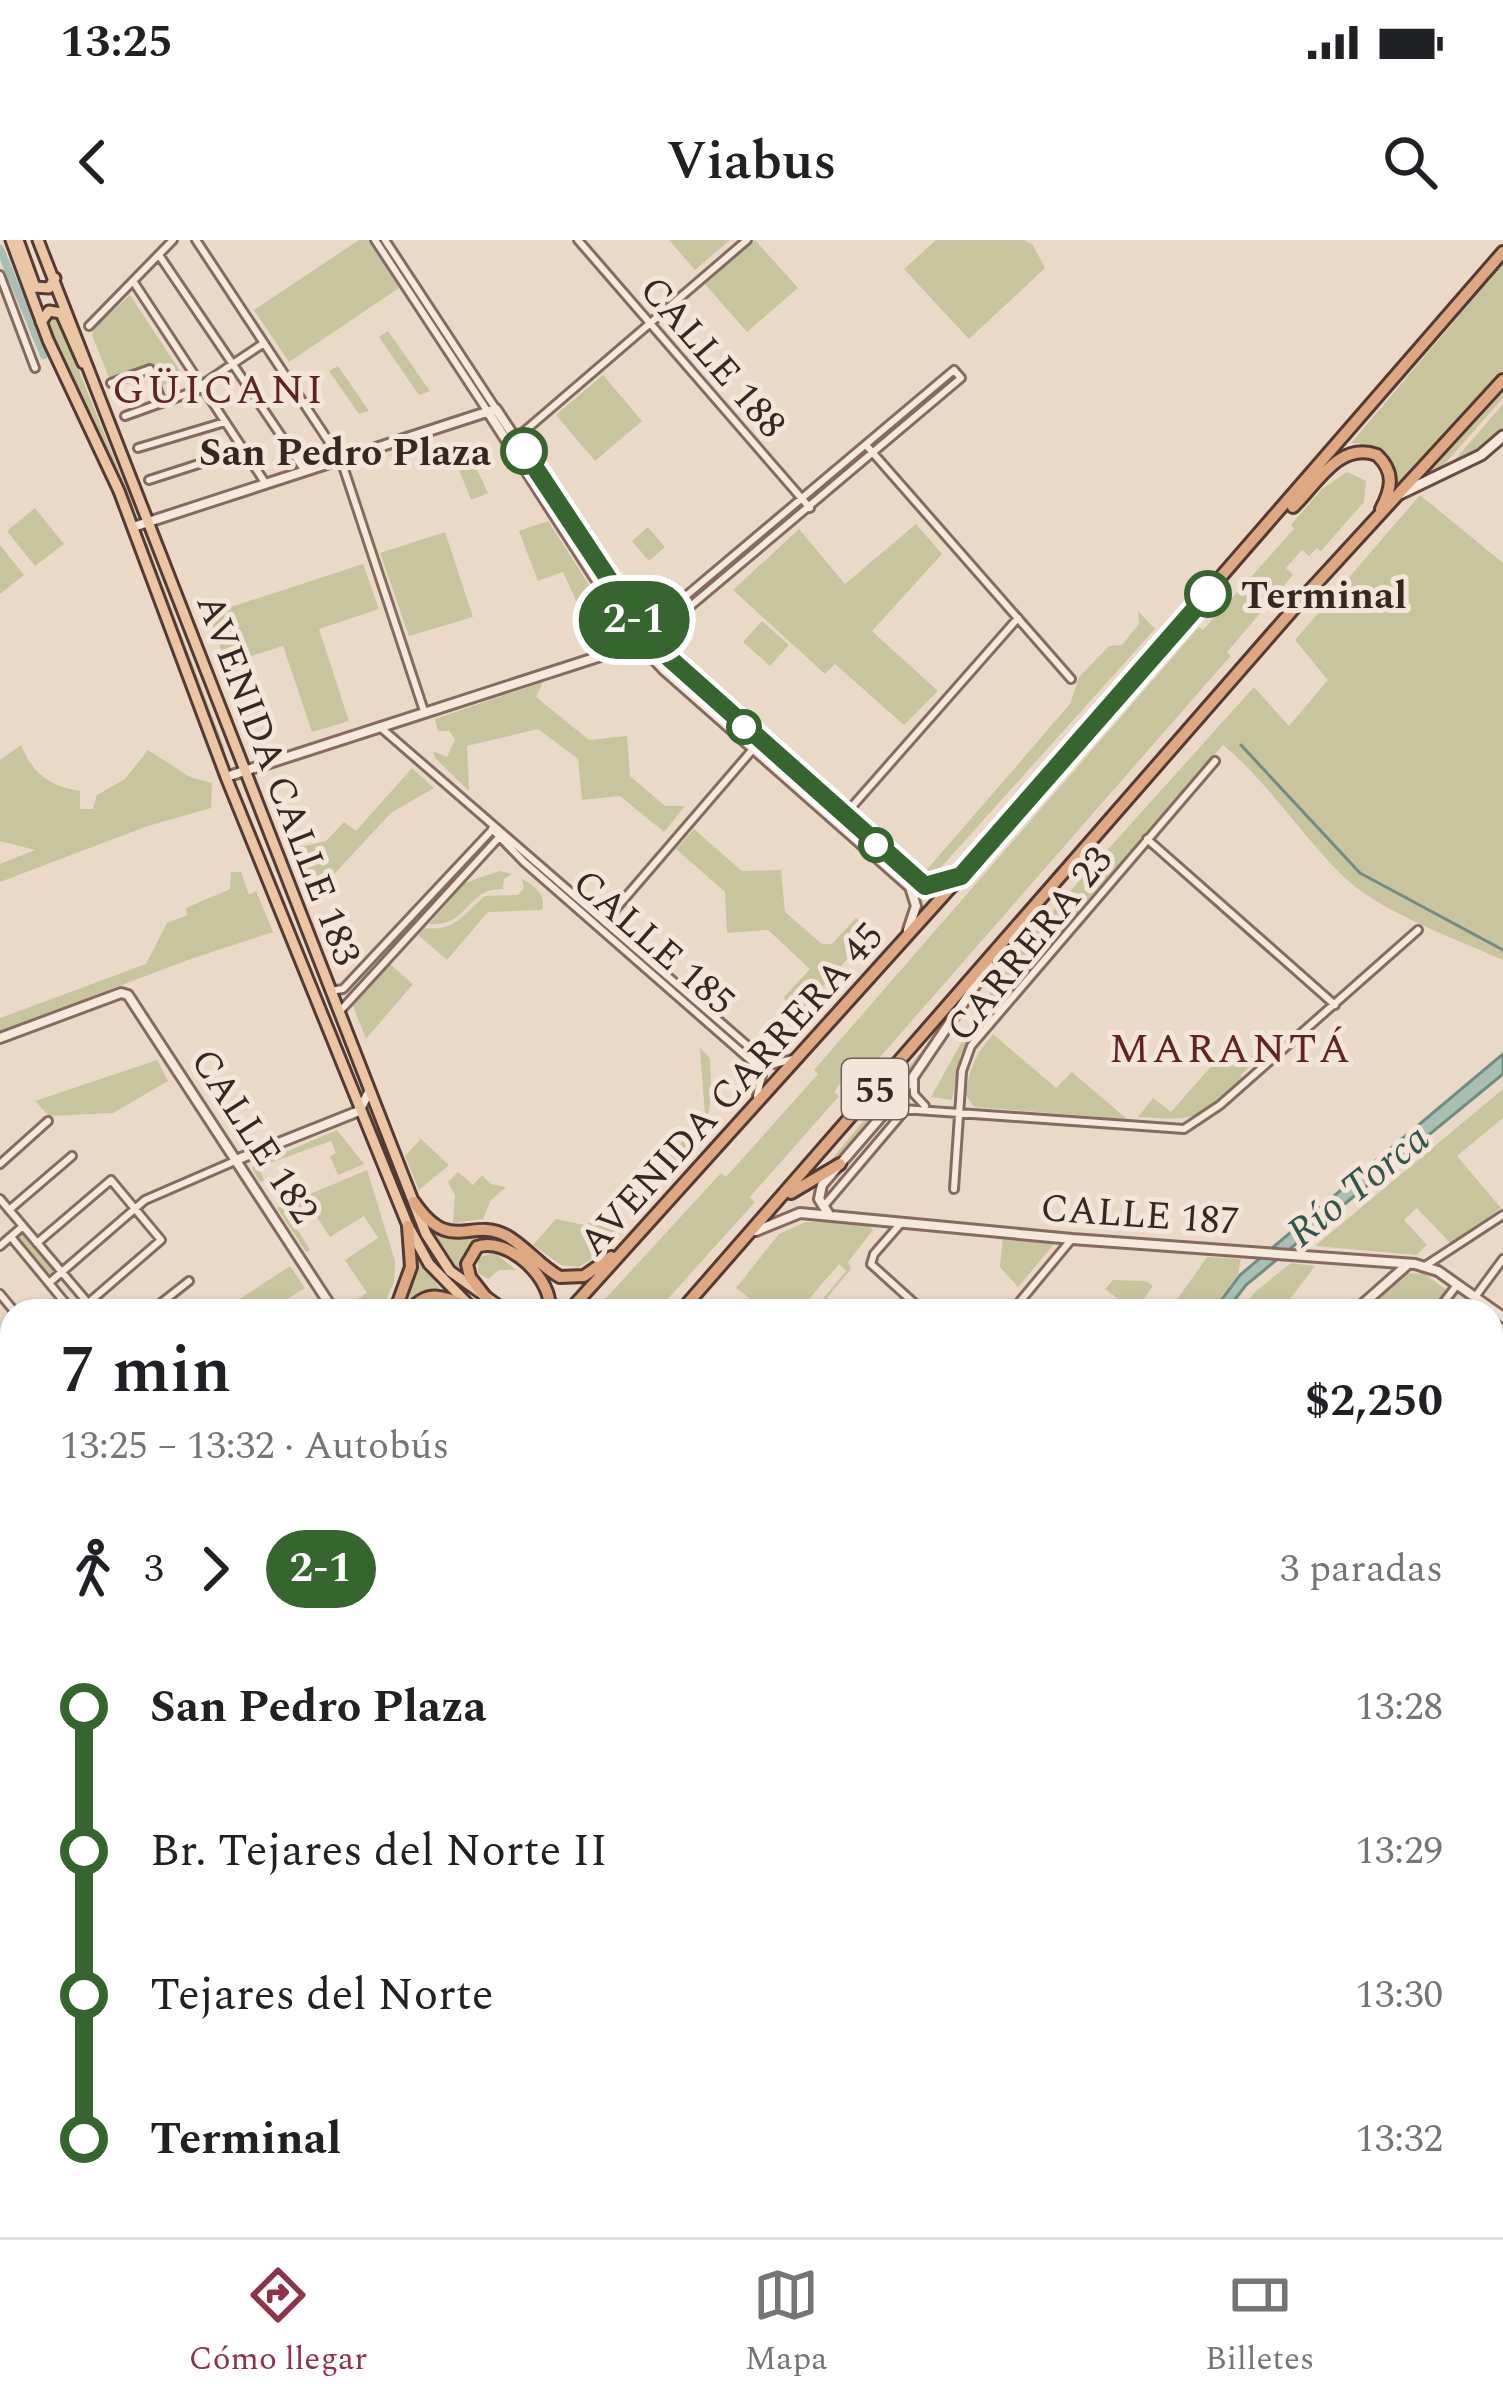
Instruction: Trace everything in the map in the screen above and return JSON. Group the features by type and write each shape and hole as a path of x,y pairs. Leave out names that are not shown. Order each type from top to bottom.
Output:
{"highway":[{"name":"AVENIDA CARRERA 45","path":"580,1299 961,876 1503,252"},
{"name":"55","path":"693,1299 1503,380"},
{"path":"1257,540 1337,460 1357,451 1377,455 1390,472 1390,489 1373,522"},
{"path":"777,1201 840,1163"},
{"path":"414,1202 442,1229 456,1234 485,1230 504,1234 567,1279 589,1273 638,1237"},
{"path":"399,1299 412,1267 408,1226"},
{"path":"487,1299 470,1277 467,1264 477,1247 491,1242 506,1248 543,1283 550,1299"}],"main road":[{"path":"15,240 35,286 49,289 55,278"},
{"name":"AVENIDA CALLE 183","path":"15,240 41,322 133,527 359,1111 408,1226 437,1275 464,1299"},
{"name":"AVENIDA CALLE 183","path":"38,240 414,1202 440,1259 458,1280 486,1299"},
{"path":"41,322 49,310 62,313 76,351 98,388"},
{"path":"1400,494 1481,455 1503,436"}],"street":[{"path":"89,326 173,240"},
{"path":"196,240 341,460 424,711"},
{"path":"375,240 492,410"},
{"path":"385,240 641,639 840,819 920,884 931,887 961,876"},
{"name":"CALLE 188","path":"578,240 810,508"},
{"path":"512,442 747,240"},
{"path":"159,255 305,472"},
{"path":"0,275 35,368"},
{"path":"133,281 266,484"},
{"path":"125,416 202,387 264,343"},
{"path":"111,383 150,369 162,403"},
{"path":"226,777 641,639 810,508 961,378 954,370 641,639"},
{"path":"913,405 920,414"},
{"path":"133,527 492,410"},
{"path":"138,448 225,422"},
{"path":"866,445 1072,679"},
{"path":"149,480 243,450"},
{"path":"840,819 1018,618"},
{"name":"CALLE 185","path":"379,726 759,1068 762,1080 748,1115"},
{"path":"605,921 757,745"},
{"name":"CARRERA 23","path":"954,1189 962,1071 971,1046 1215,760"},
{"path":"840,819 913,891 915,914 902,941"},
{"path":"330,991 343,989 494,829"},
{"path":"339,1013 501,836"},
{"name":"CALLE 185","path":"501,836 763,1059 778,1064 802,1055"},
{"path":"1147,839 1335,1005"},
{"path":"460,866 466,874"},
{"path":"889,1108 1184,1129 1202,1120 1418,930"},
{"path":"826,1210 819,1189 914,1077 1001,944"},
{"name":"CALLE 182","path":"0,1038 125,993 326,1299"},
{"path":"914,1077 915,1097 928,1108"},
{"path":"49,1283 145,1200 359,1111 369,1089"},
{"path":"826,1210 907,1108"},
{"path":"0,1164 48,1121"},
{"path":"9,1210 72,1156"},
{"path":"37,1243 111,1180 161,1240 93,1299"},
{"path":"0,1199 85,1299"},
{"name":"CALLE 187","path":"749,1234 793,1213 826,1210 1072,1239 1425,1266 1477,1299"},
{"path":"1425,1266 1503,1215"},
{"path":"878,1219 886,1233 881,1246"},
{"path":"902,1222 872,1256 873,1268 908,1299"},
{"path":"0,1246 22,1226"},
{"path":"11,1237 64,1299"},
{"path":"1022,1299 1072,1239"},
{"path":"1474,1297 1503,1259"},
{"path":"1388,1262 1394,1270 1390,1280"},
{"path":"1368,1299 1408,1264"},
{"path":"167,1299 189,1281"},
{"path":"1447,1299 1457,1285"}],"shaded area":[{"path":"359,240 368,240 399,288 289,362 254,310"},
{"path":"669,240 730,240 695,270"},
{"path":"755,240 798,288 747,332 705,284"},
{"path":"936,240 1024,240 1033,245 1045,268 969,339 904,269"},
{"path":"1503,264 1503,370 1398,485 1395,466 1385,453 1351,443"},
{"path":"130,295 184,377 161,386 152,363 110,380 92,335"},
{"path":"50,316 57,316 135,510 47,325"},
{"path":"388,331 430,391 419,395 379,337"},
{"path":"338,366 369,411 359,414 329,371"},
{"path":"603,375 642,421 595,461 556,415"},
{"path":"1503,389 1503,398 1440,469 1416,483"},
{"path":"1503,404 1503,428 1485,446 1452,463"},
{"path":"472,459 488,493 471,500 456,462"},
{"path":"1347,472 1366,481 1364,502 1321,551 1317,548 1309,556 1302,550 1286,568 1293,575 1227,652 1231,656 846,1096 842,1093 858,1078 848,1071 834,1092 839,1096 750,1197 755,1202 668,1299 605,1299 721,1173 726,1177 818,1074 814,1070 1199,627 1203,630 1294,529 1291,525 1322,489"},
{"path":"1420,495 1503,563 1503,960 1419,924 1359,890 1223,745 975,1031 961,1054 952,1100 931,1097 985,1000 1030,936 1254,687 1289,726 1328,680 1295,640"},
{"path":"35,508 64,544 35,566 7,531"},
{"path":"548,521 620,633 595,642 563,572 538,581 519,531"},
{"path":"916,524 942,554 872,631 938,691 904,725 835,664 825,674 733,590 799,529 845,584"},
{"path":"648,527 665,547 649,561 632,541"},
{"path":"445,532 473,617 409,636 380,553"},
{"path":"145,544 225,749 223,750"},
{"path":"0,545 24,575 0,594"},
{"path":"363,564 379,609 319,629 349,721 312,732 283,646 226,664 209,614"},
{"path":"1138,611 1155,629 934,875 924,873 1070,704 1079,677 1109,646 1122,645 1139,624"},
{"path":"762,621 789,645 770,666 743,642"},
{"path":"543,682 536,697 589,740 627,736 630,776 665,806 685,806 664,832 620,796 582,800 578,759 538,729 467,746 469,791 435,758 433,751 447,757 455,739 449,731 438,731 435,719"},
{"path":"21,745 44,777 80,791 80,809 93,809 97,795 125,779 148,750 190,777 212,783 211,808 148,826 0,882 0,864 35,850 0,841 0,760"},
{"path":"412,768 434,788 391,813 308,902 289,850 326,841 344,822 356,831"},
{"path":"694,829 742,871 781,870 785,912 822,944 832,944 856,918 873,931 795,1017 784,997 810,969 768,930 727,933 725,892 676,849"},
{"path":"499,871 512,874 504,879 503,889 482,894 452,920 429,924 465,883"},
{"path":"231,872 241,872 249,895 256,891 273,932 0,1031 0,1018 146,964 167,923 187,915 186,908 230,889"},
{"path":"522,879 541,895 542,910 488,912 447,960 418,935 425,928 452,924 485,896 518,895 524,888"},
{"path":"390,964 413,984 366,1039 353,1006"},
{"path":"945,1023 891,1100 825,1167"},
{"path":"993,1034 1056,1088 1072,1072 1127,1119 974,1107 966,1095 969,1077"},
{"path":"1261,1047 1266,1050 1242,1078 1205,1110 1186,1117 1138,1117 1153,1098 1171,1112 1222,1054 1240,1067"},
{"path":"700,1048 710,1058 707,1119 694,1145 668,1165 665,1162 705,1115"},
{"path":"157,1060 168,1081 113,1113 49,1116 35,1101"},
{"path":"1503,1089 1503,1118 1457,1156 1501,1208 1451,1244 1417,1208 1404,1220 1427,1245 1416,1255 1315,1246"},
{"path":"337,1130 364,1164 338,1175 330,1156 336,1153 331,1141 259,1167 264,1181 252,1169 253,1166"},
{"path":"421,1139 449,1165 419,1190 405,1156"},
{"path":"367,1170 395,1261 394,1282 386,1299 357,1299 367,1293 345,1260 378,1238 364,1216 330,1237 308,1204 289,1216 310,1250 306,1252 277,1208"},
{"path":"458,1172 473,1185 482,1175 491,1184 506,1187 491,1200 483,1219 453,1223 455,1195 448,1182"},
{"path":"606,1216 615,1234 579,1267 561,1265 533,1245 556,1219 584,1225"},
{"path":"806,1222 868,1223 873,1230 848,1262 851,1269 826,1299 846,1271 839,1264 809,1299 750,1299 736,1288 779,1234"},
{"path":"426,1225 449,1238 502,1237 548,1274 501,1239 492,1238 471,1247 465,1278 442,1253"},
{"path":"23,1229 59,1271 50,1279 14,1236"},
{"path":"1003,1235 1055,1243 1018,1287 1000,1267"},
{"path":"494,1252 516,1270 499,1270 488,1279 478,1273 478,1258"},
{"path":"417,1256 441,1290 405,1299 417,1271"},
{"path":"1207,1257 1241,1259 1238,1274 1220,1299 1177,1299"},
{"path":"1291,1263 1315,1266 1290,1299 1250,1299"},
{"path":"290,1266 305,1288 287,1299 239,1299"},
{"path":"1406,1273 1425,1274 1447,1290 1440,1299 1374,1299"},
{"path":"1113,1280 1146,1281 1153,1286 1144,1299 1119,1299 1105,1289"}],"water":[{"name":"Río Torca","path":"1503,1054 1503,1074 1246,1285 1235,1299 1222,1299 1240,1275"}],"waterway":[{"path":"0,249 44,355"},
{"path":"1241,745 1360,873 1503,950"}],"bus line":[{"name":"2-1","path":"524,451 642,633 925,886 961,876 1208,594"}],"place":[{"name":"San Pedro Plaza","path":"524,451"},
{"name":"Terminal","path":"1208,594"}],"district":[{"name":"GÜICANI","path":"219,388"},
{"name":"MARANTÁ","path":"1231,1047"}]}
